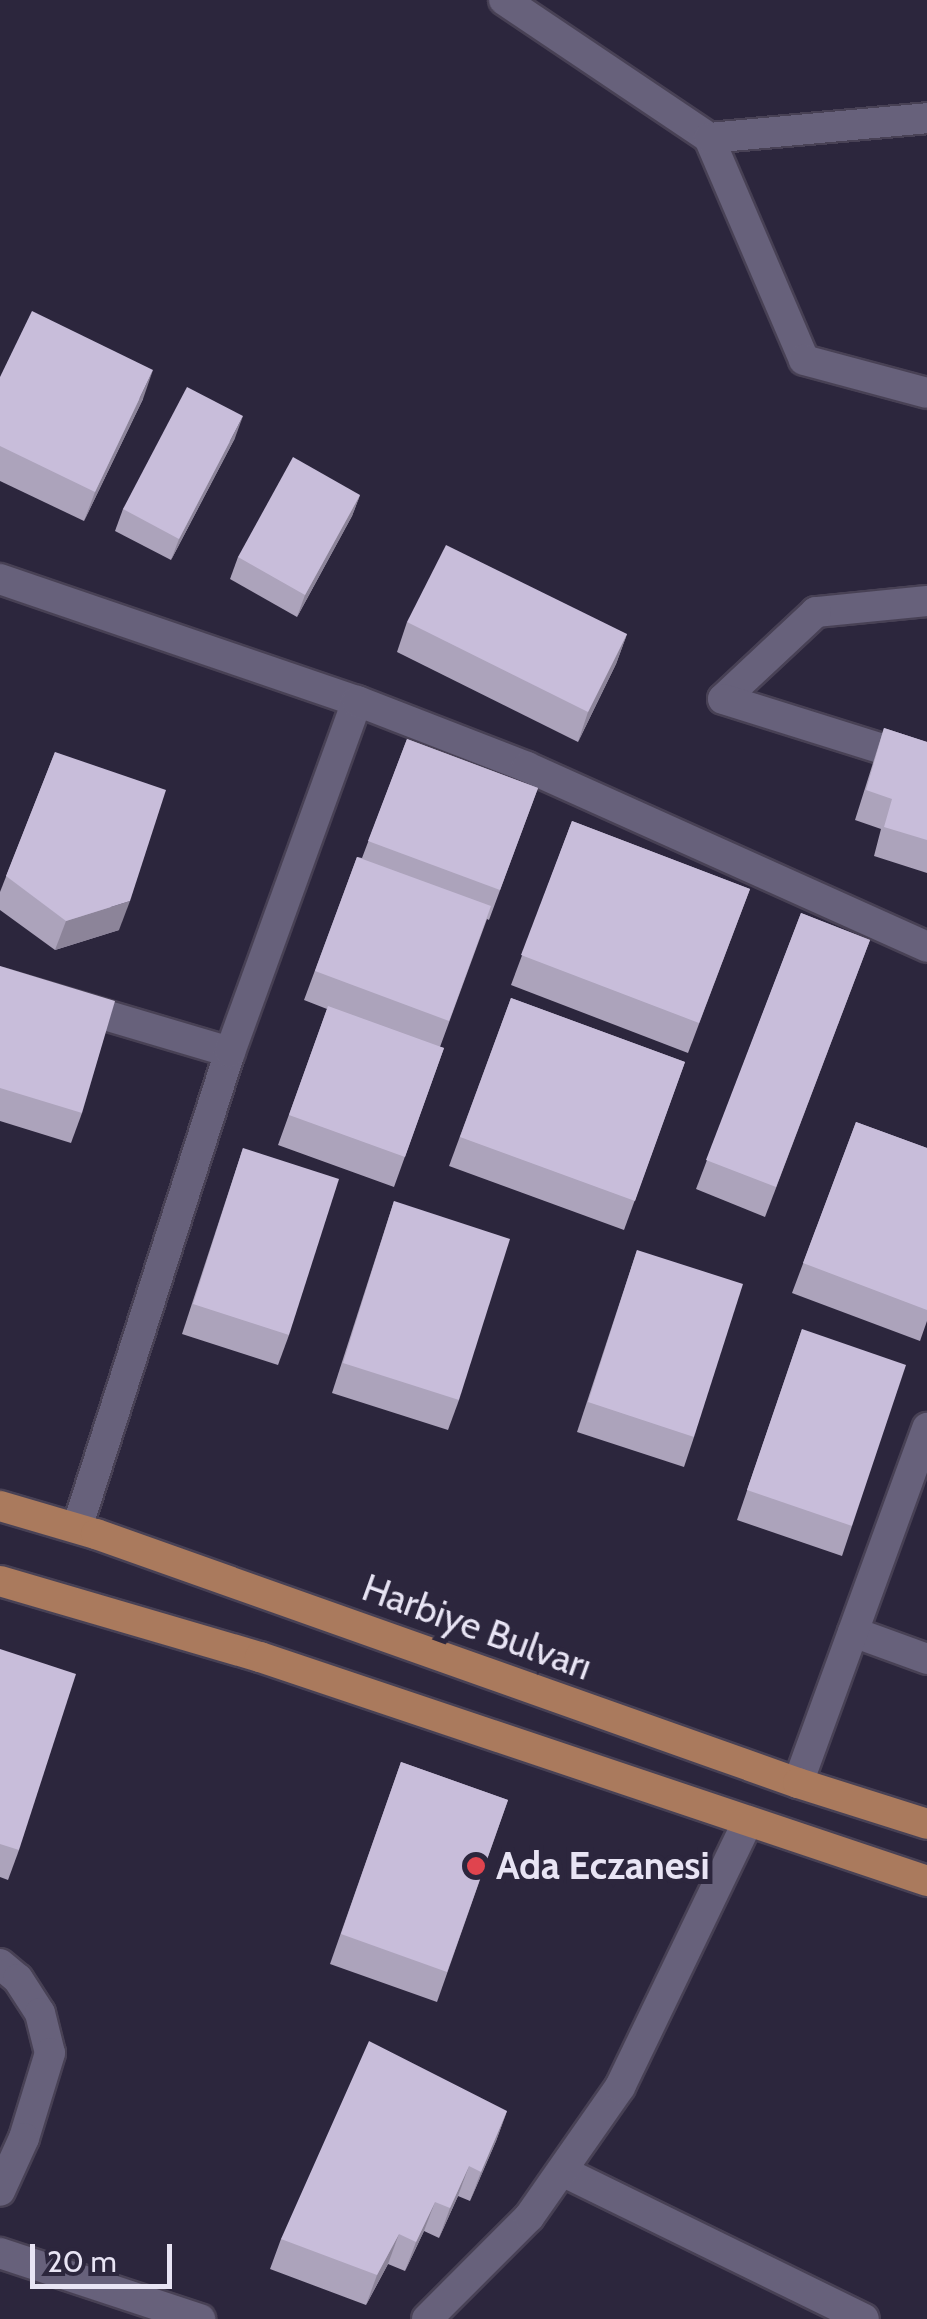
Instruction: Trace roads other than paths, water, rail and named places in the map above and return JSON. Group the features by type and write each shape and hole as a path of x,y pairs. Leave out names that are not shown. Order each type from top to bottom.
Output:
{"main road":[{"name":"Harbiye Bulvarı","path":"0,1506 77,1528 798,1783 927,1824"},
{"path":"0,1581 260,1657 927,1881"}],"street":[{"path":"504,0 709,138 804,360 927,393"},
{"path":"709,138 927,118"},
{"path":"0,579 357,701 527,767 927,947"},
{"path":"927,601 816,612 723,700 927,763"},
{"path":"77,1528 230,1052 357,701"},
{"path":"0,984 230,1052"},
{"path":"798,1783 927,1428"},
{"path":"853,1632 927,1659"},
{"path":"427,2319 529,2218 620,2087 748,1821"},
{"path":"0,1964 18,1978 35,2004 50,2053 24,2138 0,2192"},
{"path":"562,2170 864,2319"},
{"path":"0,2252 200,2319"}],"place":[{"name":"Ada Eczanesi","path":"476,1866"}]}
